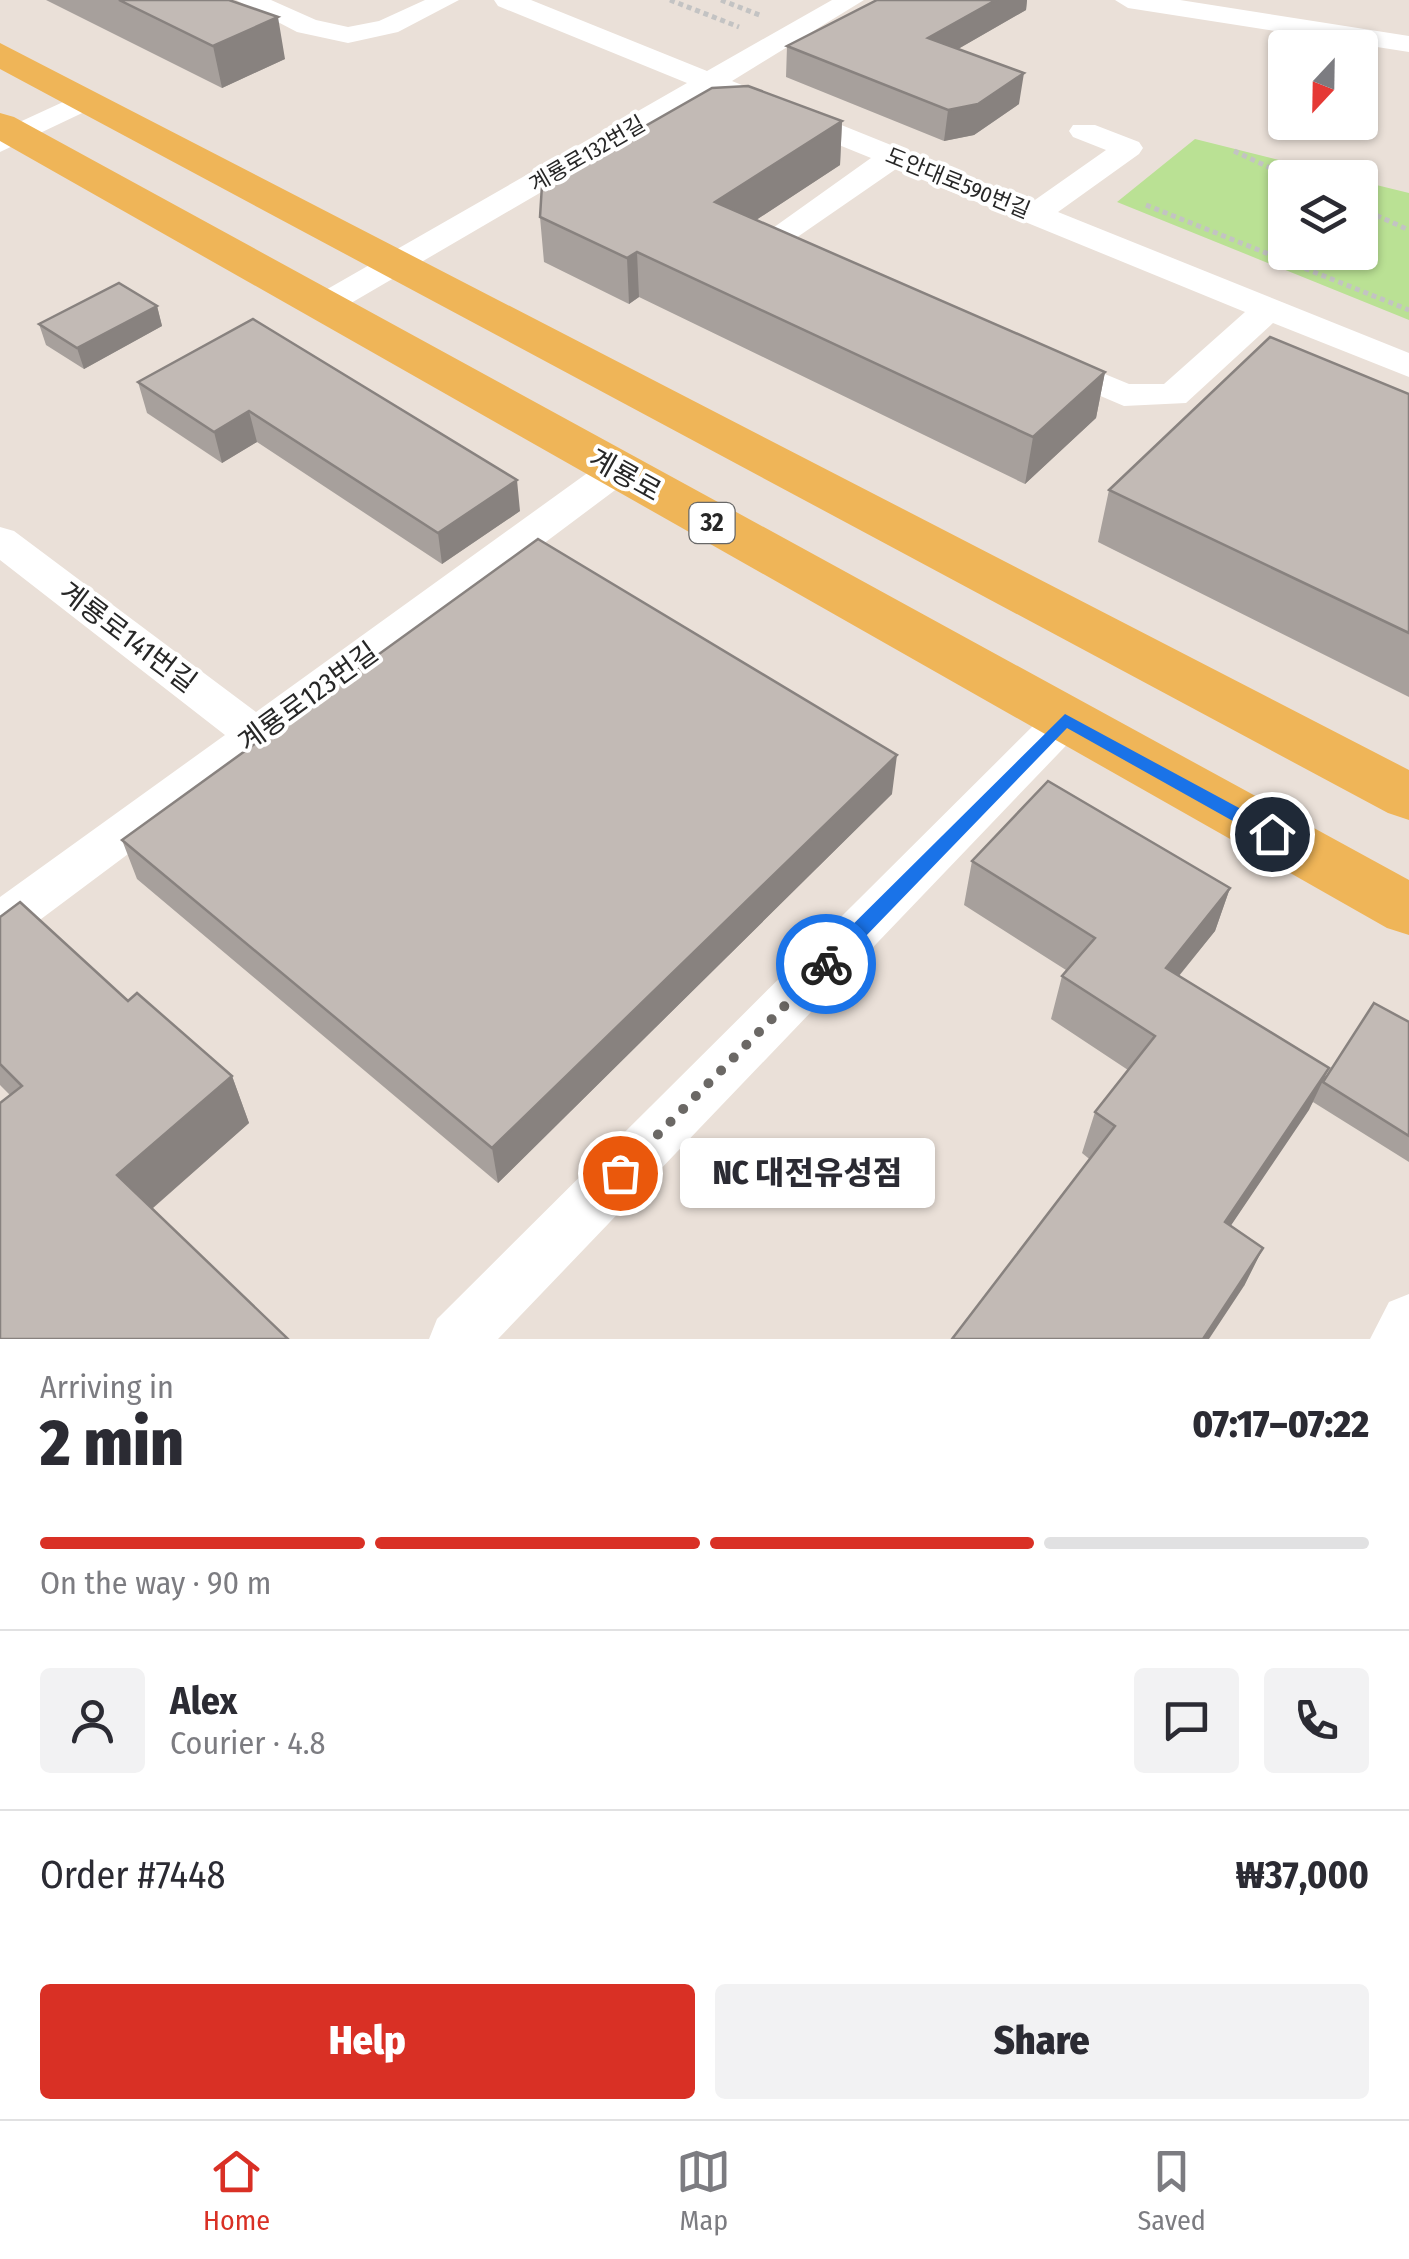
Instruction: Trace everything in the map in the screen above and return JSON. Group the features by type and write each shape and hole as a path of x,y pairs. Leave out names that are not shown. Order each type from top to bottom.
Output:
{"main road":[{"path":"0,54 1409,797"},
{"name":"계룡로","path":"6,134 1409,910"}],"street":[{"path":"249,0 318,32 349,38 378,34 446,0"},
{"name":"도안대로590번길","path":"507,0 1409,366"},
{"name":"계룡로132번길","path":"322,306 851,0"},
{"path":"1128,0 1409,44"},
{"path":"277,45 318,32"},
{"path":"6,134 87,100"},
{"path":"1034,214 1128,148 1084,131"},
{"path":"842,271 772,240 893,156"},
{"path":"1019,348 1124,395 1172,394 1268,309"},
{"name":"계룡로123번길","path":"0,923 617,470"},
{"name":"계룡로141번길","path":"0,540 256,735"},
{"path":"458,1339 1065,720"},
{"path":"1399,1339 1409,1322"}],"path":[{"path":"670,0 740,28"},
{"path":"721,0 762,16"},
{"path":"1234,151 1268,167"},
{"path":"1146,205 1409,310"},
{"path":"1378,216 1409,230"}],"green space":[{"path":"1195,139 1279,160 1268,160 1268,263 1117,202"},
{"path":"1378,185 1409,193 1409,320 1285,270 1378,270"}],"building":[{"path":"119,0 229,0 278,17 213,46"},
{"path":"877,0 996,0 928,38 1024,73 978,104 948,110 787,46"},
{"path":"748,86 842,121 715,202 1105,372 1033,437 637,252 627,258 540,217 542,185 712,88"},
{"path":"119,283 157,306 77,348 39,324"},
{"path":"253,319 517,480 438,533 249,411 214,432 138,382"},
{"path":"1270,337 1409,394 1409,633 1109,490"},
{"path":"538,539 897,755 492,1148 122,840"},
{"path":"1048,781 1230,888 1166,968 1329,1068 1225,1222 1263,1248 1203,1339 952,1339 1115,1126 1095,1112 1155,1036 1062,976 1095,938 972,861"},
{"path":"20,902 128,1001 137,993 232,1076 117,1175 288,1339 0,1339 0,1103 22,1086 0,1064 0,917"},
{"path":"1374,1003 1409,1022 1409,1136 1323,1082"}],"way so far":[{"path":"620,1173 826,964"}],"place":[{"name":"NC 대전유성점","path":"620,1173"}],"route":[{"path":"826,964 1065,720 1272,834"}]}
